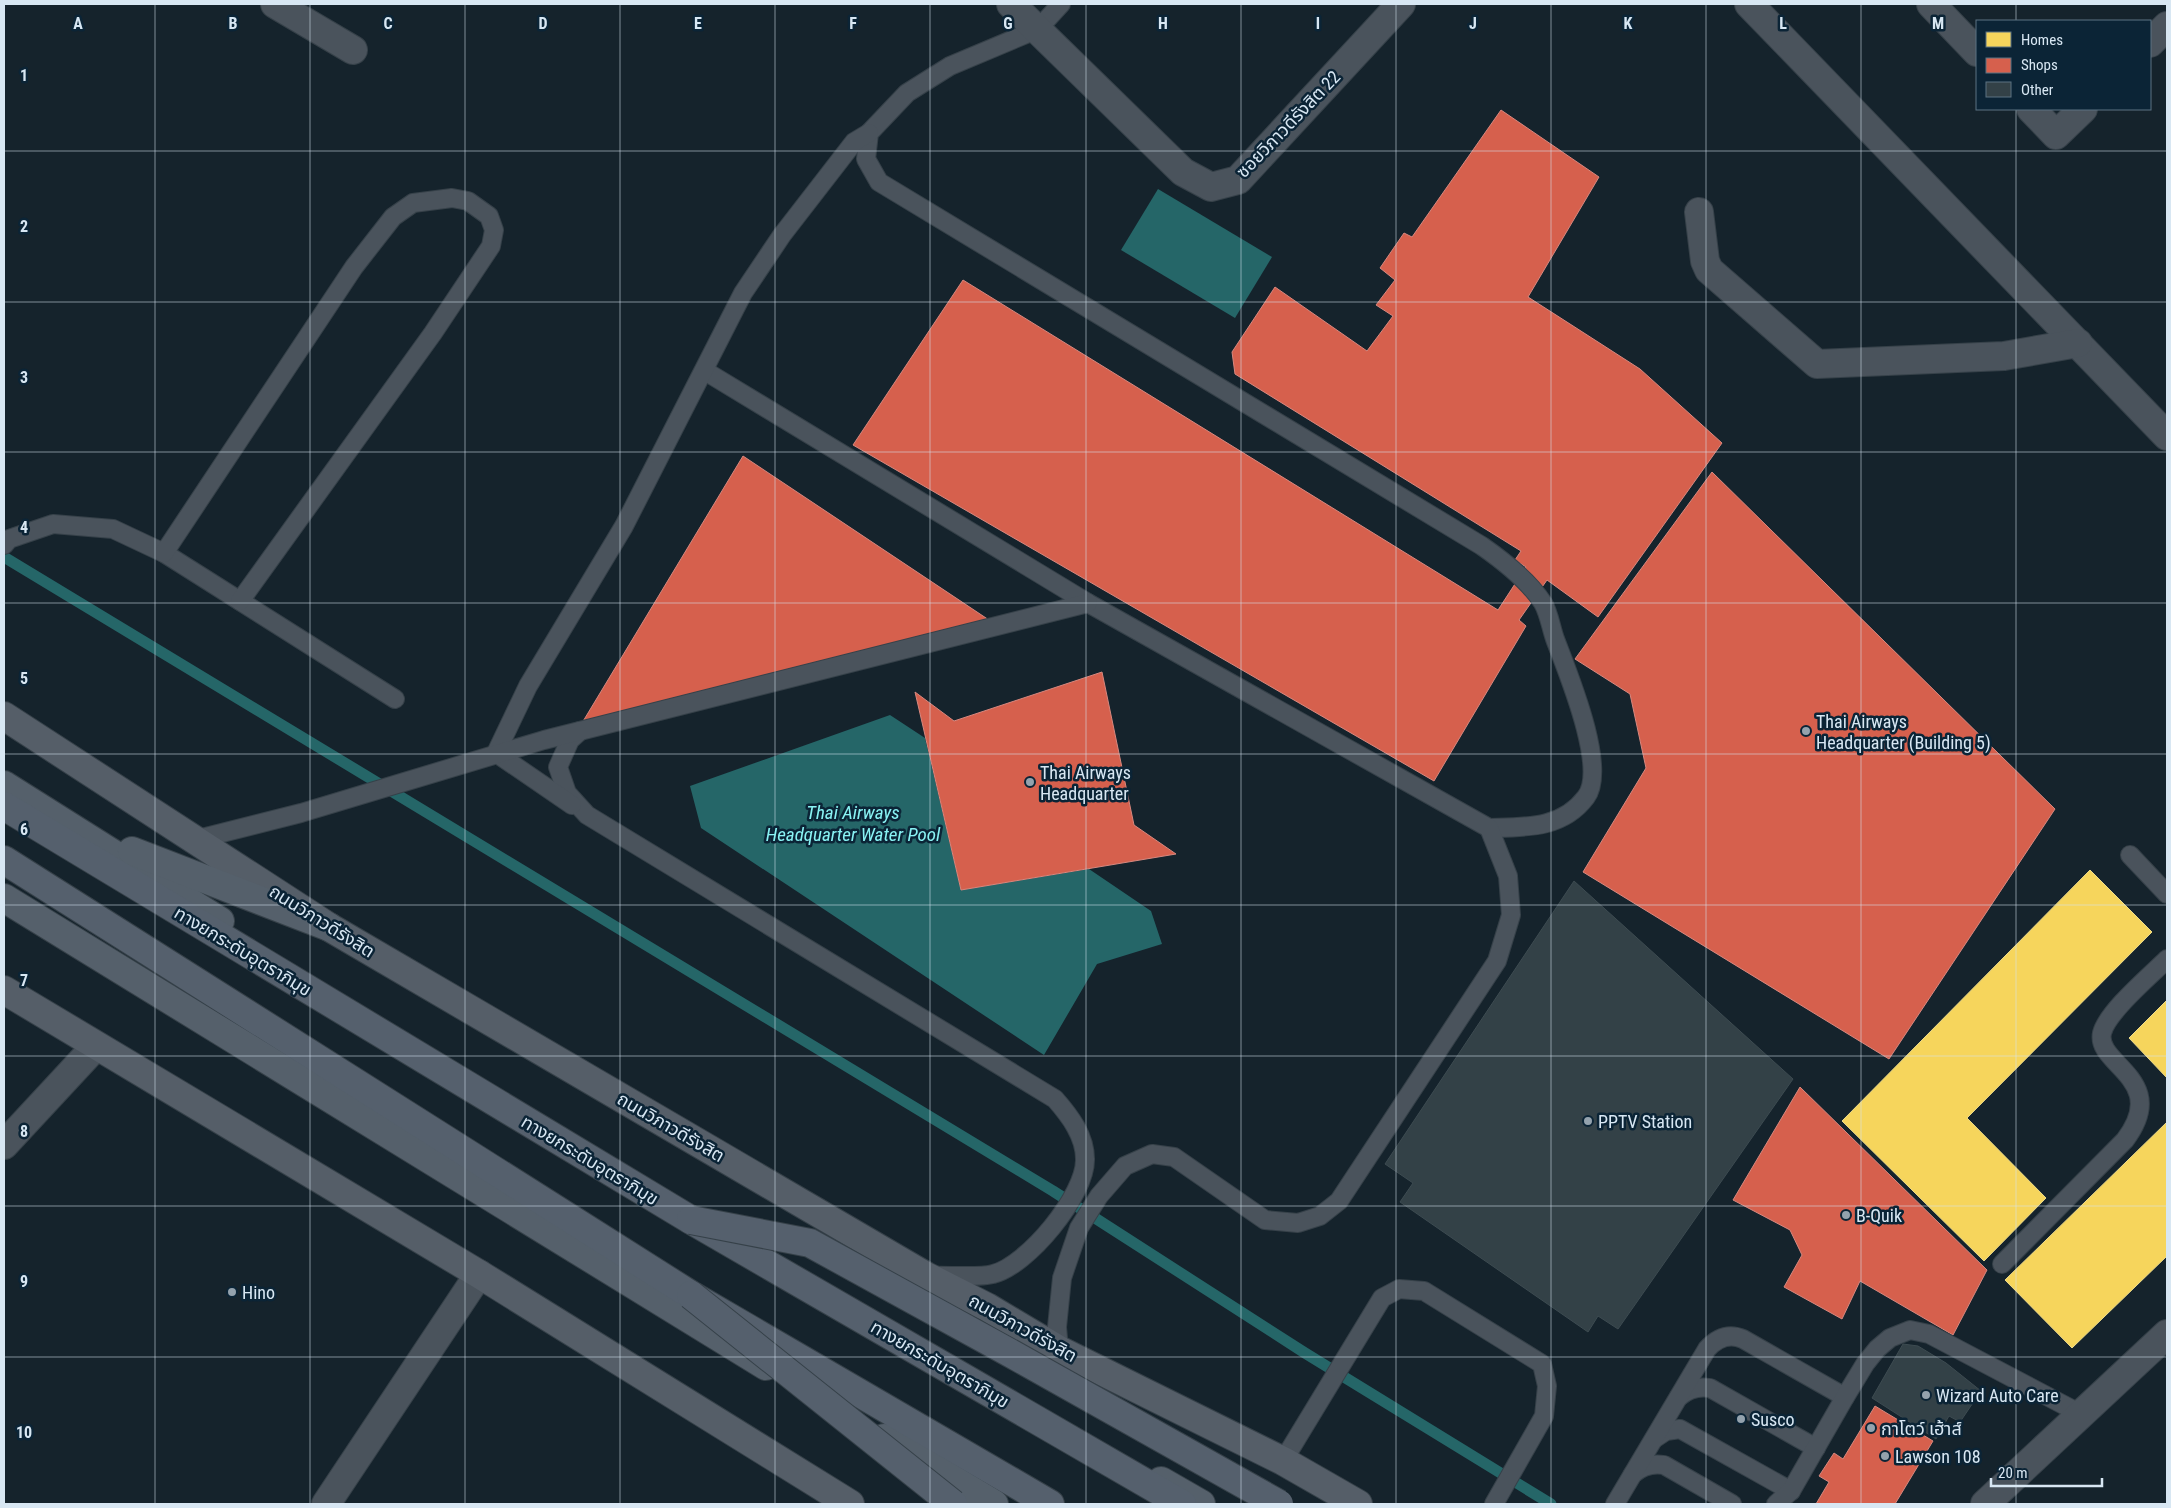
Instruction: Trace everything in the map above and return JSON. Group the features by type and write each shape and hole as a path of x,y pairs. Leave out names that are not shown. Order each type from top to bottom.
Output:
{"highway":[{"path":"4,785 595,1160 1201,1504"},
{"name":"ทางยกระดับอุตราภิมุข","path":"4,806 691,1220 1182,1504"},
{"path":"75,829 329,927"},
{"path":"4,860 692,1295 1050,1504"},
{"path":"4,898 677,1312 994,1504"},
{"path":"691,1220 810,1243 1279,1504"},
{"path":"692,1295 953,1504"}],"main road":[{"name":"ถนนวิภาวดีรังสิต","path":"4,716 329,927 926,1276 987,1307 1059,1350 1283,1461 1358,1504"},
{"path":"5,993 479,1274 850,1504"}],"street":[{"path":"275,4 353,50"},
{"name":"ซอยวิภาวดีรังสิต 22","path":"1011,4 1183,172 1211,187 1238,180 1401,4"},
{"path":"1749,4 2167,436"},
{"path":"1931,4 1976,51"},
{"path":"2151,42 2167,26"},
{"path":"2032,110 2056,135 2082,110"},
{"path":"1698,212 1705,261 1709,270 1816,364 2004,356 2078,343"},
{"path":"4,1145 95,1047"},
{"path":"326,1504 479,1274"},
{"path":"1986,1504 2167,1334"}],"lane":[{"path":"496,753 528,686 624,526 743,293 782,235 854,142 869,133 907,93 928,78 950,66 1038,29 1061,4"},
{"path":"705,370 1088,603 1489,828 1532,827 1566,817 1588,795 1593,768 1580,707 1543,603 1510,566 1482,546 879,182 866,159 869,133"},
{"path":"164,554 354,267 393,217 413,203 452,198 468,201 489,216 494,230 491,246 433,333 240,601"},
{"path":"6,542 53,524 113,529 164,554 395,699"},
{"path":"194,840 301,813 496,753 580,730 1088,603"},
{"path":"580,730 570,740 558,767 567,793 587,815"},
{"path":"496,753 587,815 1055,1099 1069,1115 1078,1129 1086,1159 1079,1186 1060,1215 1018,1262 992,1275 926,1276"},
{"path":"1059,1350 1056,1327 1062,1278 1079,1228 1099,1196 1126,1166 1152,1154 1174,1157 1265,1220 1298,1223 1320,1216 1339,1201 1497,961 1511,915 1508,876 1489,828"},
{"path":"2130,855 2167,894"},
{"path":"2002,1264 2137,1126 2143,1102 2140,1090 2134,1080 2104,1046 2101,1036 2111,1015 2167,959"},
{"path":"1283,1461 1382,1298 1399,1289 1424,1291 1542,1364 1547,1386 1544,1416 1497,1499"},
{"path":"1776,1504 1792,1491 1865,1364 1883,1344 1903,1333 1917,1330 1929,1334 2081,1414"},
{"path":"1615,1504 1708,1349 1720,1339 1734,1336 1743,1339 1845,1397"},
{"path":"1679,1397 1692,1389 1710,1388 1816,1448"},
{"path":"1654,1440 1666,1431 1680,1429 1792,1491"},
{"path":"1633,1474 1651,1465 1664,1465 1732,1504"}],"water":[{"path":"1158,189 1272,257 1235,318 1121,250"},
{"name":"Thai Airways Headquarter Water Pool","path":"890,715 925,738 961,890 1089,869 1151,911 1162,944 1097,964 1044,1055 701,828 690,786"}],"building: Homes":[{"path":"2090,870 2152,932 1967,1118 2046,1198 1984,1261 1842,1121"},
{"path":"2167,1000 2167,1078 2129,1038"},
{"path":"2167,1122 2167,1256 2072,1348 2005,1280"}],"building: Shops":[{"path":"1501,110 1599,177 1528,297 1640,369 1722,443 1598,617 1547,580 1519,620 1526,626 1434,781 853,445 963,280 1498,610 1526,567 1515,560 1521,551 1235,374 1232,352 1275,287 1367,351 1393,316 1376,305 1395,280 1380,268 1404,233 1412,237"},
{"path":"743,456 989,620 582,723"},
{"name":"Thai Airways Headquarter (Building 5)","path":"1712,472 2055,809 1889,1059 1583,872 1646,768 1630,694 1575,659"},
{"name":"Thai Airways Headquarter","path":"1102,672 1134,825 1176,854 961,890 915,692 954,721"},
{"name":"B-Quik","path":"1800,1087 1987,1270 1953,1335 1860,1281 1842,1319 1784,1287 1802,1255 1790,1230 1733,1200"},
{"name":"Lawson 108","path":"1875,1406 1933,1441 1895,1504 1816,1504 1829,1482 1819,1476 1834,1453 1843,1459"}],"building: Other":[{"name":"PPTV Station","path":"1574,881 1793,1079 1618,1329 1598,1316 1588,1332 1400,1202 1413,1183 1385,1164"},
{"name":"Wizard Auto Care","path":"1903,1344 1918,1346 1946,1363 1981,1391 1960,1422 1949,1416 1936,1439 1872,1398"}],"waterway":[{"path":"4,557 1053,1191 1305,1353 1551,1504"}],"place":[{"name":"Thai Airways Headquarter (Building 5)","path":"1806,731"},
{"name":"Thai Airways Headquarter","path":"1030,782"},
{"name":"PPTV Station","path":"1588,1121"},
{"name":"B-Quik","path":"1846,1215"},
{"name":"Hino","path":"232,1292"},
{"name":"Wizard Auto Care","path":"1926,1395"},
{"name":"Susco","path":"1741,1419"},
{"name":"กาโตว์ เฮ้าส์","path":"1871,1428"},
{"name":"Lawson 108","path":"1885,1456"}]}
